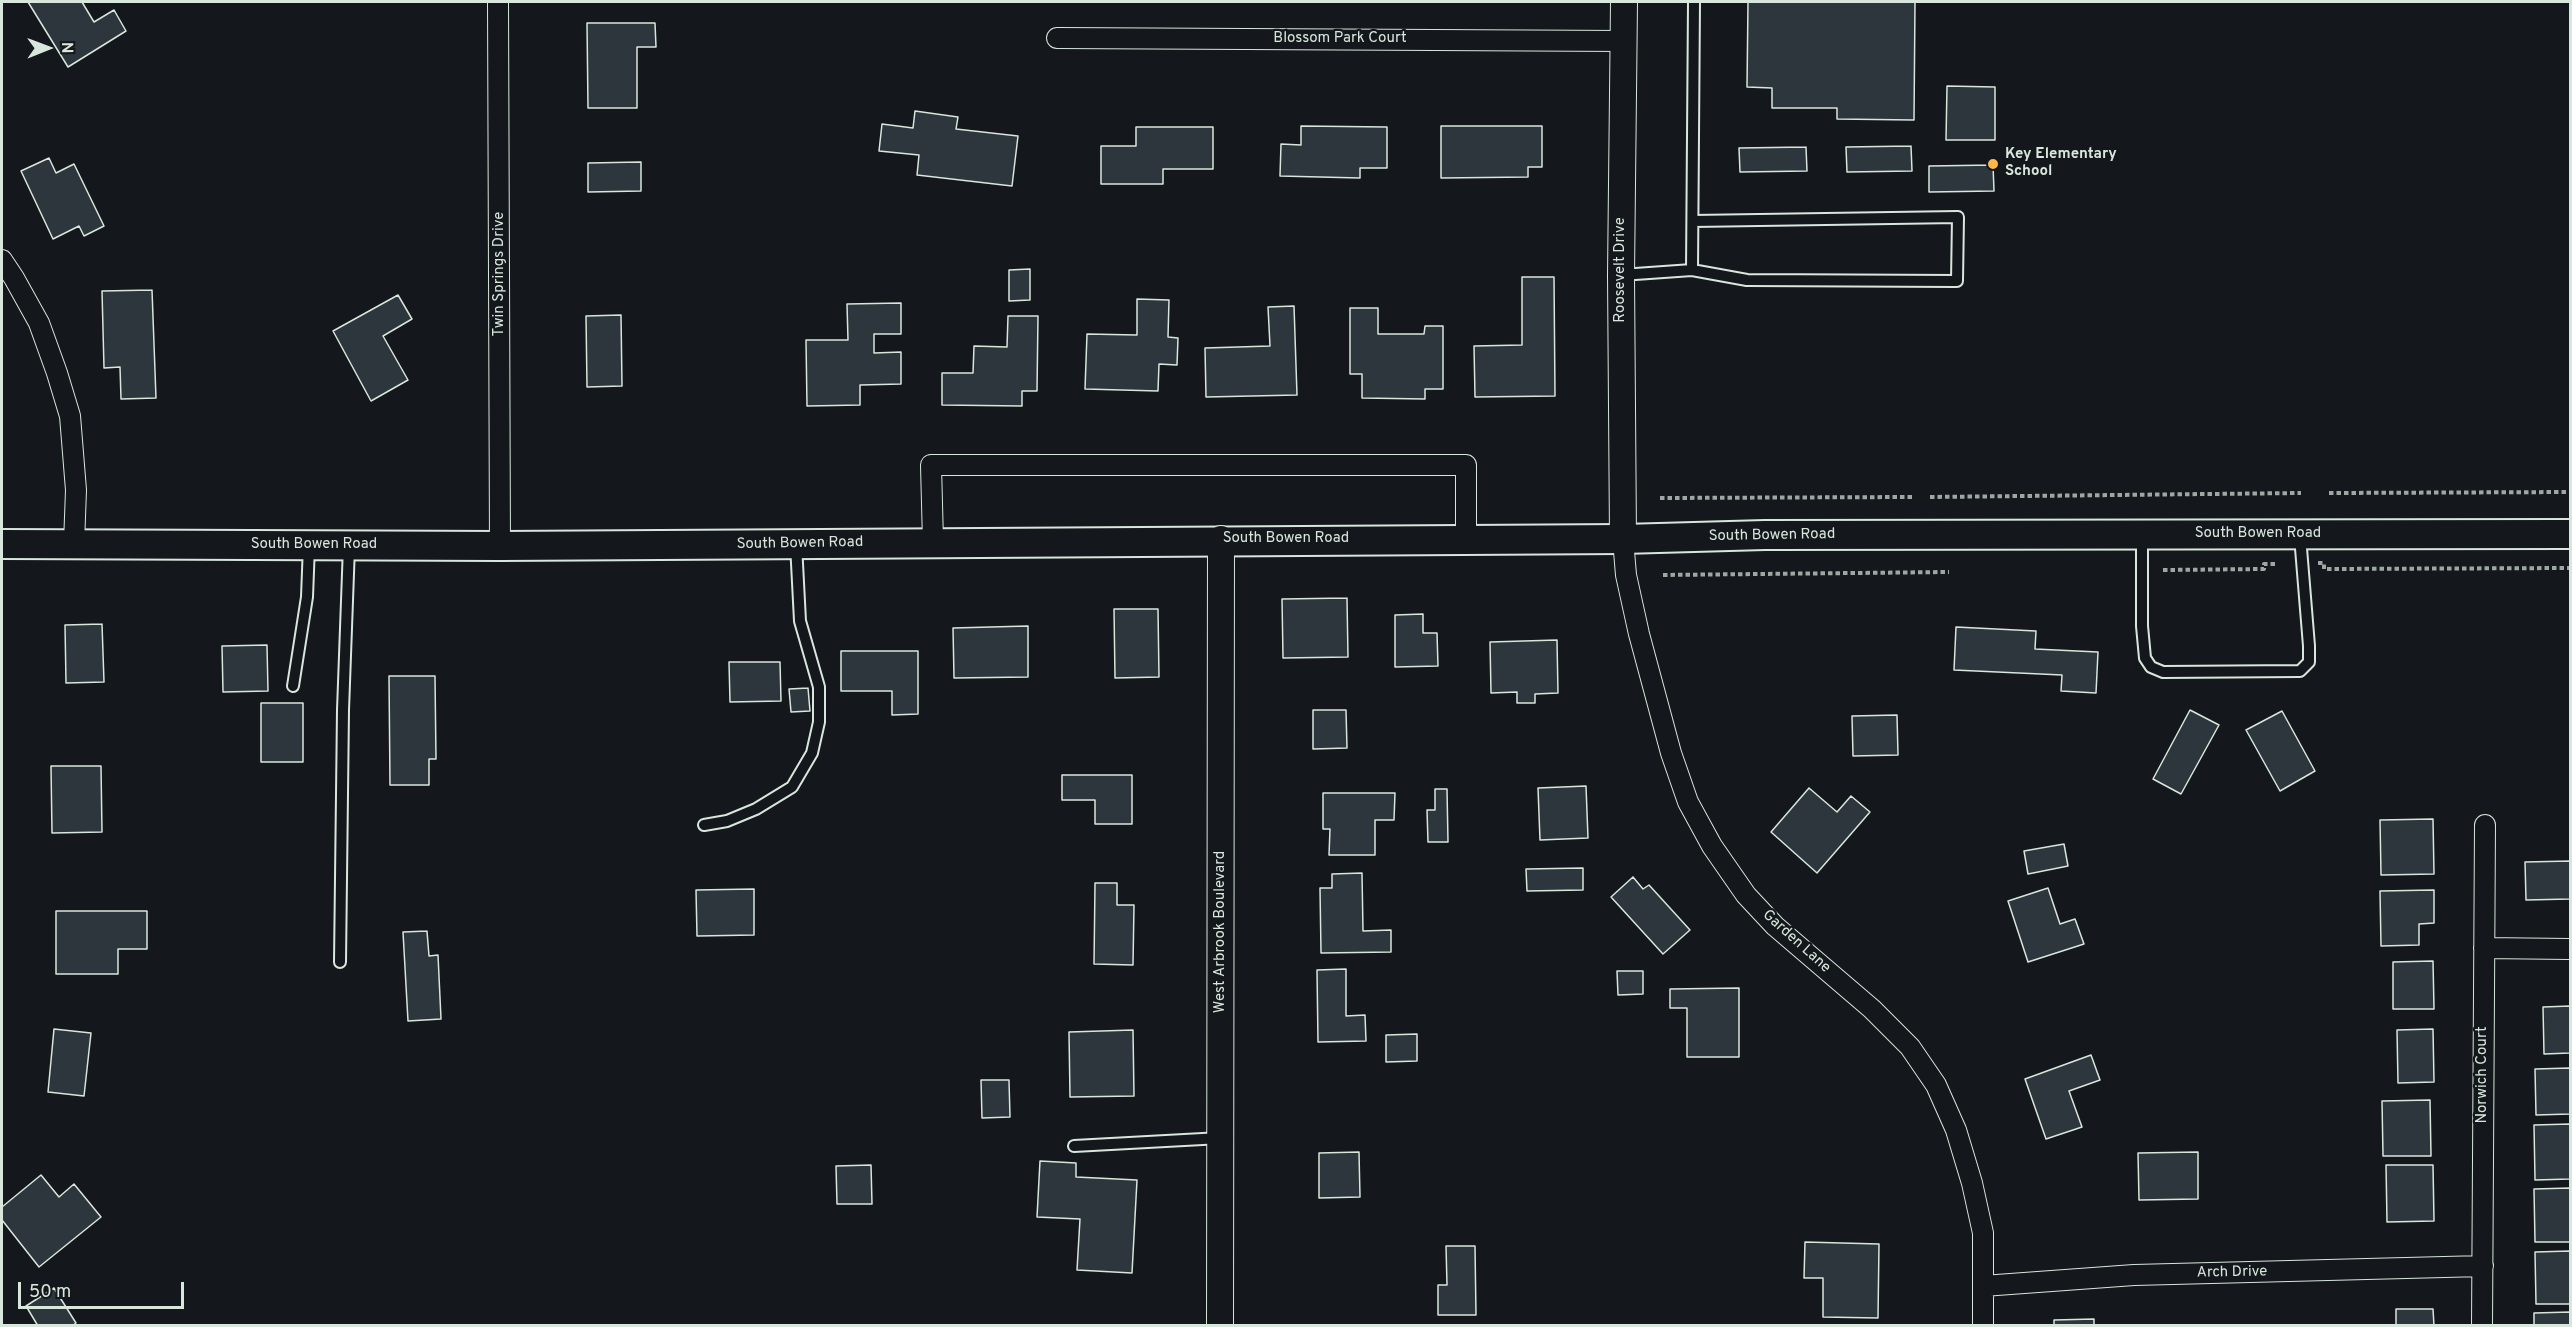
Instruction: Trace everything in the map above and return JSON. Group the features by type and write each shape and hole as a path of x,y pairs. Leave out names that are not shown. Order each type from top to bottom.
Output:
{"main road":[{"name":"South Bowen Road","path":"2,544 500,546 1623,539 1765,535 2571,534"}],"street":[{"name":"Twin Springs Drive","path":"498,2 500,546"},
{"name":"Roosevelt Drive","path":"1623,539 1620,274 1624,2"},
{"name":"Blossom Park Court","path":"1057,38 1623,40"},
{"path":"2,260 39,323 69,416 76,490 74,544"},
{"path":"933,542 931,465 1466,465 1466,539"},
{"name":"Garden Lane","path":"1623,539 1626,575 1639,634 1671,753 1688,802 1712,846 1746,895 1775,926 1879,1016 1910,1047 1936,1084 1956,1130 1972,1183 1983,1233 1983,1326"},
{"name":"West Arbrook Boulevard","path":"1220,1326 1221,540"},
{"name":"Norwich Court","path":"2482,1326 2485,825"},
{"path":"2484,948 2571,949"},
{"name":"Arch Drive","path":"1983,1286 2134,1275 2482,1266"}],"lane":[{"path":"1692,270 1694,2"},
{"path":"1620,274 1692,270 1747,280 1957,281 1958,217 1693,221"},
{"path":"2142,534 2142,626 2145,658 2151,667 2163,672 2300,671 2309,662 2300,534"},
{"path":"704,825 727,821 756,809 792,788 812,753 819,722 819,687 800,621 796,544"},
{"path":"292,686 307,597 309,545"},
{"path":"340,962 343,710 349,545"},
{"path":"1074,1146 1221,1138"}],"path":[{"path":"2329,493 2571,492"},
{"path":"1930,496 2301,493"},
{"path":"1660,498 1912,497"},
{"path":"2317,564 2324,563 2324,569 2571,568"},
{"path":"2163,570 2264,569 2264,564 2277,564"},
{"path":"1663,575 1948,572"}],"building":[{"path":"28,2 82,2 94,22 114,10 126,31 68,67"},
{"path":"1748,2 1915,2 1914,120 1837,119 1837,108 1772,108 1772,88 1747,87"},
{"path":"587,23 655,23 656,47 637,47 637,108 588,108"},
{"path":"1947,86 1995,87 1995,140 1946,140"},
{"path":"915,111 958,117 956,129 1018,136 1012,186 917,175 919,155 879,151 882,124 913,128"},
{"path":"1301,126 1387,127 1387,168 1360,168 1360,178 1280,176 1281,144 1301,145"},
{"path":"1441,126 1542,126 1542,167 1528,167 1528,177 1441,178"},
{"path":"1136,127 1213,127 1213,169 1163,169 1163,184 1101,184 1101,146 1136,146"},
{"path":"1911,146 1912,171 1847,172 1846,147"},
{"path":"1806,147 1807,171 1740,172 1739,148"},
{"path":"49,158 56,173 74,164 104,226 84,236 79,226 53,239 21,171"},
{"path":"641,162 641,191 588,192 588,163"},
{"path":"1993,165 1994,191 1929,192 1929,166"},
{"path":"1030,269 1030,300 1009,301 1009,270"},
{"path":"1522,277 1554,277 1555,396 1475,397 1474,346 1522,345"},
{"path":"152,290 156,398 121,399 120,367 104,368 102,291"},
{"path":"398,295 412,319 383,336 408,380 371,401 333,331"},
{"path":"1137,299 1169,300 1168,337 1178,338 1177,365 1159,364 1158,391 1085,389 1087,334 1137,335"},
{"path":"901,303 901,334 874,334 874,353 901,352 901,384 860,385 860,405 807,406 806,340 848,340 847,304"},
{"path":"1294,306 1297,395 1206,397 1205,348 1270,346 1268,307"},
{"path":"1350,308 1378,308 1378,334 1424,334 1425,326 1443,326 1443,389 1425,389 1425,399 1362,398 1362,374 1350,374"},
{"path":"621,315 622,386 587,387 586,316"},
{"path":"1008,316 1038,316 1037,391 1022,391 1022,406 942,405 942,373 973,373 974,346 1007,347"},
{"path":"1347,598 1348,657 1283,658 1282,599"},
{"path":"1114,609 1158,609 1159,677 1115,678"},
{"path":"1423,614 1423,633 1437,633 1438,666 1395,667 1395,615"},
{"path":"102,624 104,682 66,683 65,625"},
{"path":"1028,626 1028,677 954,678 953,628"},
{"path":"1956,627 2036,631 2035,649 2098,652 2096,693 2061,691 2062,675 1954,670"},
{"path":"1557,640 1558,693 1535,694 1535,703 1517,703 1517,692 1491,693 1490,642"},
{"path":"267,645 268,691 223,692 222,646"},
{"path":"841,651 918,651 918,714 892,715 892,691 841,691"},
{"path":"729,662 780,662 781,701 730,702"},
{"path":"389,676 435,676 436,759 429,759 429,785 390,785"},
{"path":"808,688 810,711 791,712 789,689"},
{"path":"261,703 303,703 303,762 261,762"},
{"path":"1313,710 1346,710 1347,748 1313,749"},
{"path":"2190,710 2219,725 2181,794 2153,779"},
{"path":"2282,711 2315,771 2280,791 2246,730"},
{"path":"1897,715 1898,755 1853,756 1852,716"},
{"path":"51,766 101,766 102,832 52,833"},
{"path":"1062,775 1132,775 1132,824 1095,824 1095,800 1062,800"},
{"path":"1586,786 1588,838 1540,840 1538,788"},
{"path":"1809,788 1837,812 1851,796 1870,812 1817,873 1771,832"},
{"path":"1435,789 1447,789 1448,842 1428,842 1427,810 1435,810"},
{"path":"1323,793 1395,793 1394,820 1375,820 1375,855 1329,855 1330,829 1323,829"},
{"path":"2433,819 2434,874 2381,875 2380,820"},
{"path":"2064,844 2068,866 2028,874 2024,851"},
{"path":"2570,861 2570,899 2526,900 2525,862"},
{"path":"1583,868 1583,890 1527,891 1526,869"},
{"path":"1362,873 1363,931 1391,930 1391,952 1321,953 1320,888 1332,888 1332,874"},
{"path":"1633,877 1643,889 1649,885 1690,930 1663,954 1611,897"},
{"path":"1095,883 1117,883 1117,905 1134,905 1133,965 1094,964"},
{"path":"2048,888 2060,924 2075,919 2084,944 2028,962 2008,901"},
{"path":"754,889 754,935 697,936 696,890"},
{"path":"2434,890 2434,923 2419,924 2419,945 2381,946 2380,891"},
{"path":"56,911 147,911 147,949 118,949 118,974 56,974"},
{"path":"427,931 429,956 438,955 441,1019 408,1021 403,932"},
{"path":"2433,961 2434,1009 2393,1009 2393,962"},
{"path":"1346,969 1346,1016 1365,1015 1366,1041 1318,1042 1317,970"},
{"path":"1617,971 1643,971 1643,994 1618,995"},
{"path":"1739,988 1739,1057 1687,1057 1687,1008 1670,1008 1670,989"},
{"path":"2570,1006 2570,1053 2544,1054 2543,1007"},
{"path":"54,1029 91,1033 84,1096 48,1092"},
{"path":"2433,1029 2434,1082 2398,1083 2397,1030"},
{"path":"1133,1030 1134,1096 1070,1097 1069,1032"},
{"path":"1417,1034 1417,1061 1386,1062 1386,1035"},
{"path":"2091,1055 2100,1080 2069,1091 2082,1127 2046,1139 2025,1079"},
{"path":"2570,1068 2570,1114 2536,1115 2535,1069"},
{"path":"981,1080 1009,1080 1010,1117 982,1118"},
{"path":"2430,1100 2431,1156 2383,1156 2382,1101"},
{"path":"2570,1124 2570,1179 2535,1180 2534,1125"},
{"path":"1359,1152 1360,1197 1319,1198 1319,1153"},
{"path":"2198,1152 2198,1199 2139,1200 2138,1153"},
{"path":"1040,1161 1076,1163 1076,1177 1137,1180 1132,1273 1077,1270 1080,1219 1037,1217"},
{"path":"871,1165 872,1204 837,1204 836,1166"},
{"path":"2386,1165 2433,1165 2434,1221 2387,1222"},
{"path":"41,1175 59,1197 74,1184 101,1217 39,1267 2,1220 2,1207"},
{"path":"2570,1188 2570,1242 2535,1242 2534,1189"},
{"path":"1805,1242 1879,1244 1878,1318 1823,1317 1823,1278 1804,1278"},
{"path":"1446,1246 1475,1246 1476,1315 1438,1315 1438,1285 1447,1285"},
{"path":"2570,1251 2570,1304 2536,1304 2535,1252"},
{"path":"54,1288 76,1323 72,1326 38,1326 26,1306"},
{"path":"2396,1309 2433,1309 2434,1326 2396,1326"},
{"path":"2570,1312 2570,1326 2534,1326 2534,1313"},
{"path":"2094,1319 2094,1326 2054,1326 2054,1320"}],"place":[{"name":"Key Elementary School","path":"1993,164"}]}
